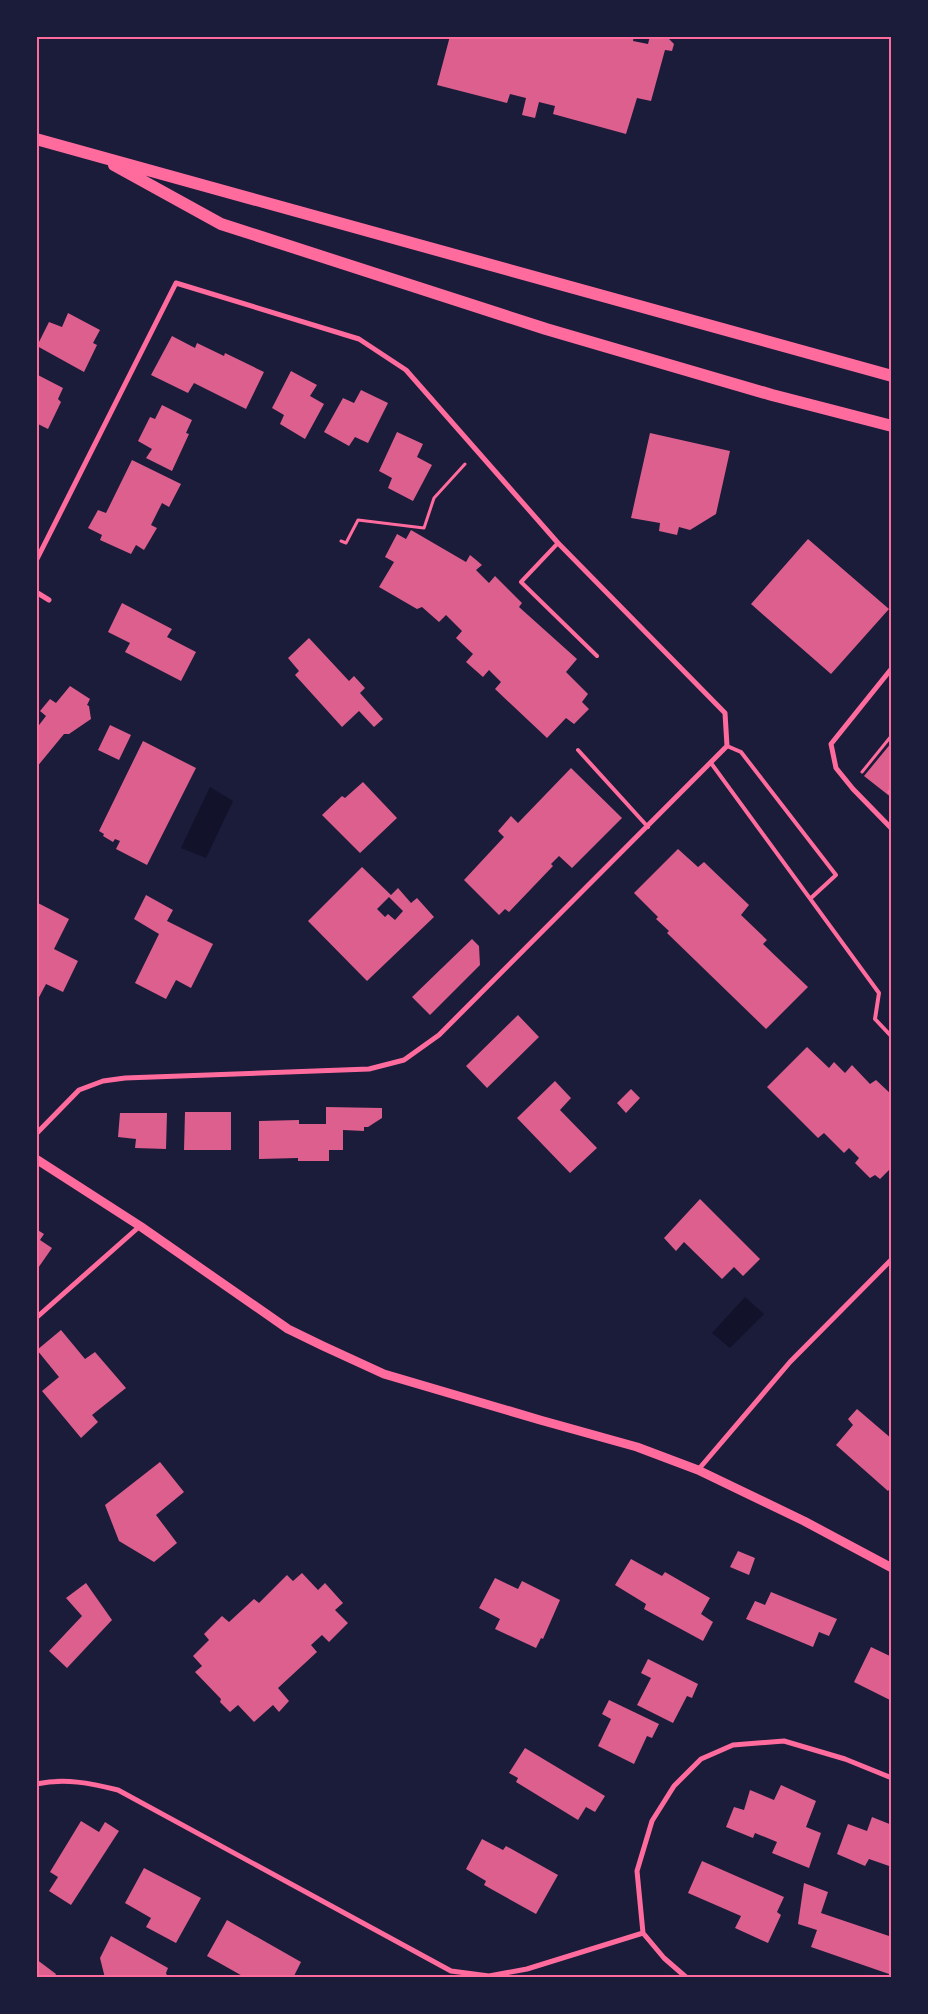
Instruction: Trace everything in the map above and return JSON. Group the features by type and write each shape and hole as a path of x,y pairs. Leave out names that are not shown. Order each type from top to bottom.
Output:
{"main road":[{"path":"36,139 892,376"},
{"path":"96,155 221,224 546,329 772,394 892,426"}],"street":[{"path":"36,561 176,283 360,339 406,370 558,543 725,713 727,746 439,1035 404,1060 369,1069 103,1080 79,1090 36,1134"},
{"path":"36,592 49,600"},
{"path":"892,668 831,744 836,768 852,790 892,829"},
{"path":"36,1159 140,1226 288,1329 384,1374 637,1447 698,1470 804,1521 892,1568"},
{"path":"36,1318 140,1226"},
{"path":"698,1470 790,1362 892,1259"},
{"path":"687,1978 664,1958 643,1933 637,1871 652,1821 674,1786 700,1759 734,1745 784,1741 845,1759 892,1778"},
{"path":"36,1784 55,1780 88,1782 118,1790 450,1971 489,1976 527,1969 643,1933"}],"lane":[{"path":"558,543 522,582 597,656"},
{"path":"727,746 741,752 836,875 811,898"},
{"path":"578,750 648,827"},
{"path":"711,764 811,898 879,994 875,1019 892,1037"}],"path":[{"path":"340,541 346,543 358,520 424,528 434,498 477,451"},
{"path":"856,780 892,735"},
{"path":"892,788 889,792 892,794"}],"shaded area":[{"path":"210,787 233,801 206,858 181,848"},
{"path":"745,1297 764,1314 730,1348 712,1333"}],"building":[{"path":"450,36 634,36 633,41 648,44 650,36 666,36 674,44 672,51 665,50 651,101 637,98 626,134 553,114 555,106 539,102 535,118 522,115 526,98 510,94 507,103 437,85"},
{"path":"68,313 100,330 93,343 97,345 84,372 37,346 49,322 62,327"},
{"path":"172,336 195,348 197,343 224,356 225,353 264,372 246,409 194,383 188,393 151,375"},
{"path":"291,371 317,385 310,396 324,404 305,439 280,424 284,415 272,408"},
{"path":"36,374 63,388 58,399 61,402 48,429 36,423"},
{"path":"361,390 388,403 368,443 355,437 349,446 324,432 343,398 354,403"},
{"path":"162,405 192,420 186,433 189,434 172,471 146,458 152,449 138,441 150,417 155,419"},
{"path":"397,432 423,444 417,457 432,465 413,501 388,488 392,478 379,471"},
{"path":"650,433 730,451 716,514 690,530 679,527 677,535 659,531 660,523 631,518"},
{"path":"132,460 181,484 169,507 162,503 151,525 157,528 144,550 136,545 131,554 100,540 102,535 88,528 98,510 106,513"},
{"path":"411,530 466,562 470,555 482,565 476,570 489,583 495,576 522,603 519,607 577,659 566,672 588,694 582,702 589,709 574,724 566,718 547,738 495,689 501,682 489,670 483,677 466,662 473,654 456,638 462,631 446,615 439,622 422,607 417,609 379,587 394,562 385,557 397,534 406,539"},
{"path":"808,539 889,609 831,674 751,604"},
{"path":"122,603 172,629 167,637 196,652 181,681 125,652 130,643 108,632"},
{"path":"309,638 349,681 354,676 365,688 360,693 383,719 374,727 359,711 342,727 295,675 299,671 288,658"},
{"path":"70,686 90,699 87,705 89,706 91,719 69,734 64,734 36,768 36,729 46,716 40,711 50,699 56,703"},
{"path":"110,725 131,735 119,760 98,750"},
{"path":"143,741 196,768 147,865 116,849 120,841 115,839 113,842 99,831"},
{"path":"892,742 892,798 864,776"},
{"path":"571,768 622,818 572,868 559,856 551,864 553,866 509,912 505,909 499,915 464,880 504,837 498,831 511,816 518,823"},
{"path":"363,782 397,818 360,853 322,815 342,796 345,798"},
{"path":"678,849 698,867 704,862 749,905 741,915 767,940 763,944 808,987 766,1029 667,933 669,931 656,919 658,917 634,893"},
{"path":"362,867 391,895 398,888 411,903 417,898 434,917 367,981 308,921","holes":["389,897 403,911 395,920 388,914 385,917 377,909"]},
{"path":"146,895 173,910 167,921 213,944 191,988 176,980 166,999 135,983 159,934 134,919"},
{"path":"36,902 69,919 54,949 78,961 63,992 46,984 36,1003"},
{"path":"472,939 479,946 480,965 430,1015 412,997"},
{"path":"518,1015 539,1037 487,1088 466,1066"},
{"path":"807,1047 829,1068 834,1062 845,1073 852,1065 870,1084 876,1080 892,1095 892,1171 890,1169 880,1179 875,1175 870,1178 855,1163 859,1158 849,1148 844,1153 824,1133 818,1138 767,1087"},
{"path":"555,1081 571,1098 560,1110 597,1148 570,1173 517,1118"},
{"path":"631,1089 640,1098 626,1113 617,1103"},
{"path":"326,1107 382,1108 382,1118 368,1127 364,1127 364,1131 343,1130 343,1150 329,1150 329,1161 298,1161 298,1158 259,1159 259,1121 299,1120 299,1124 326,1124"},
{"path":"185,1112 231,1112 231,1150 184,1150"},
{"path":"120,1113 167,1113 166,1149 135,1148 136,1139 118,1137"},
{"path":"700,1199 760,1259 743,1276 734,1267 722,1279 684,1242 676,1251 664,1238"},
{"path":"36,1229 44,1234 40,1240 52,1248 36,1271"},
{"path":"61,1330 85,1359 95,1352 126,1388 92,1415 98,1422 81,1438 42,1391 59,1377 37,1350"},
{"path":"857,1409 892,1439 892,1486 888,1491 836,1445 853,1425 848,1419"},
{"path":"160,1462 184,1492 156,1515 177,1543 154,1562 119,1541 105,1505"},
{"path":"738,1551 755,1558 749,1575 730,1567"},
{"path":"631,1559 662,1576 665,1572 710,1598 701,1614 713,1622 703,1641 644,1609 646,1604 615,1585"},
{"path":"302,1573 318,1590 325,1583 343,1603 335,1610 348,1623 329,1642 322,1635 311,1645 317,1652 278,1688 289,1701 279,1712 273,1705 254,1722 238,1705 230,1712 220,1702 221,1699 195,1672 202,1666 193,1656 209,1640 204,1634 222,1616 229,1622 254,1599 259,1603 287,1575 293,1581"},
{"path":"495,1578 518,1589 522,1581 560,1600 543,1639 541,1638 536,1648 495,1629 500,1619 479,1608"},
{"path":"86,1583 112,1620 67,1668 49,1651 82,1616 66,1598"},
{"path":"771,1592 837,1619 829,1636 819,1632 813,1647 746,1619 755,1601 765,1605"},
{"path":"871,1647 892,1657 892,1701 854,1682"},
{"path":"648,1659 698,1684 692,1698 687,1696 673,1723 637,1705 651,1678 641,1673"},
{"path":"609,1700 659,1724 652,1738 647,1736 634,1764 598,1746 611,1719 602,1714"},
{"path":"525,1748 605,1796 595,1812 586,1807 578,1820 516,1782 518,1778 509,1773"},
{"path":"781,1785 816,1801 806,1827 821,1833 809,1868 772,1853 777,1842 755,1833 753,1838 726,1827 734,1807 744,1810 750,1790 774,1800"},
{"path":"872,1817 892,1825 892,1867 869,1859 865,1866 837,1854 848,1824 867,1831"},
{"path":"81,1821 99,1832 105,1822 119,1831 71,1905 49,1891 58,1877 50,1872"},
{"path":"482,1839 503,1850 506,1846 558,1875 536,1914 484,1885 486,1881 466,1869"},
{"path":"702,1861 784,1897 777,1912 781,1915 768,1943 735,1928 741,1916 688,1893"},
{"path":"144,1868 201,1898 176,1943 146,1927 151,1918 125,1903"},
{"path":"804,1883 828,1892 821,1913 892,1937 892,1967 889,1974 811,1947 817,1930 798,1924"},
{"path":"227,1920 301,1962 293,1978 246,1978 207,1956"},
{"path":"111,1936 168,1968 166,1973 168,1978 105,1978 100,1958"},
{"path":"36,1959 56,1974 54,1978 36,1977"}]}
